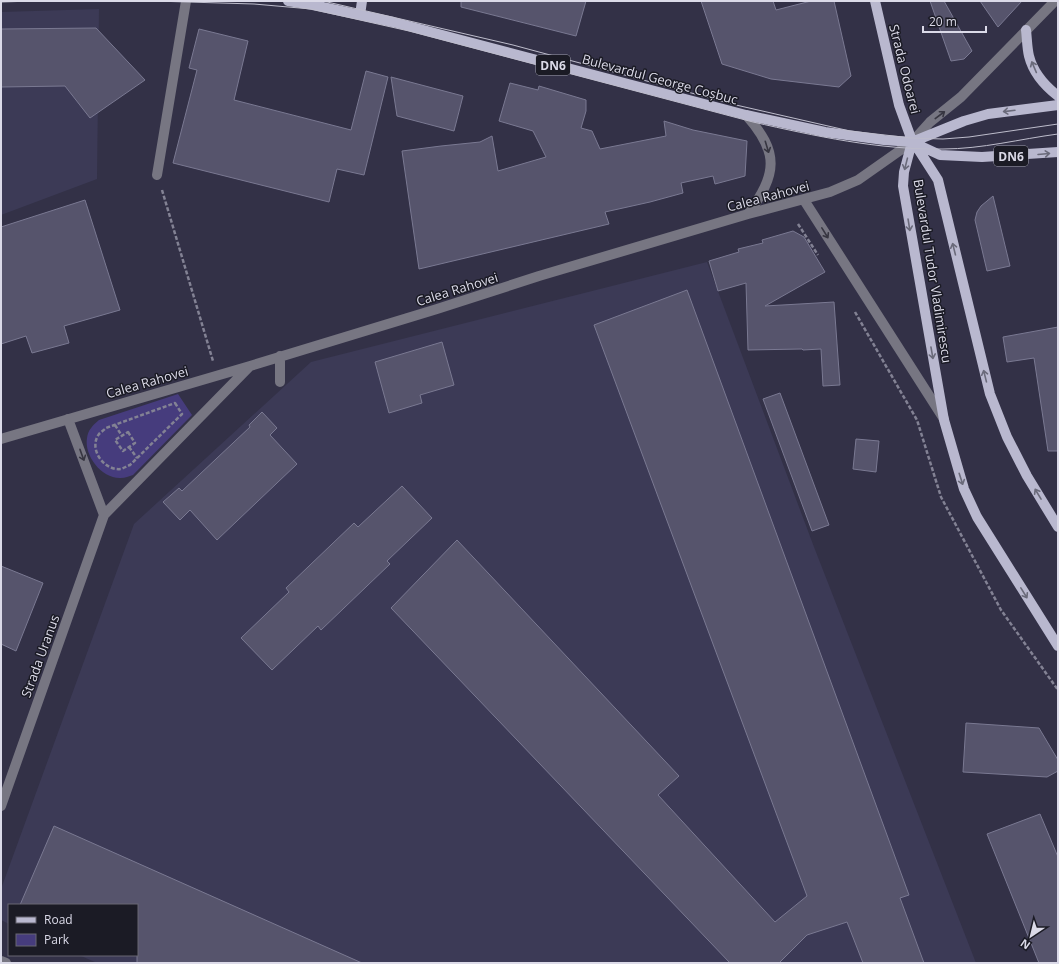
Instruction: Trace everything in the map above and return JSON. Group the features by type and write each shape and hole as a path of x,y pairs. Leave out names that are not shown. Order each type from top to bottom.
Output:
{"main road":[{"name":"Bulevardul George Coșbuc","path":"288,1 360,14 746,115 825,132 884,140 912,142"},
{"path":"360,14 362,1"},
{"name":"Strada Odoarei","path":"875,1 899,105 912,142"},
{"path":"1026,30 1029,56 1036,73 1049,89 1058,96"},
{"name":"Calea Rahovei","path":"912,142 964,121 988,114 1058,105"},
{"name":"DN6","path":"912,142 932,152 950,156 1001,157 1058,152"},
{"name":"Bulevardul Tudor Vladimirescu","path":"912,142 904,172 903,186 944,420 964,490 977,517 1058,646"},
{"name":"Bulevardul Tudor Vladimirescu","path":"912,142 938,180 990,394 1007,437 1058,527"}],"street":[{"path":"157,175 186,1"},
{"path":"912,142 930,122 961,97 1055,1"},
{"path":"746,115 760,131 766,142 771,164 764,191 748,214"},
{"name":"Calea Rahovei","path":"1,439 250,366 539,276 748,214 830,192 858,180 912,142"},
{"path":"804,200 944,420"},
{"path":"280,356 280,382"},
{"name":"Strada Uranus","path":"1,806 104,515 250,366"},
{"path":"68,419 104,515"},
{"path":"1,961 6,963"}],"path":[{"path":"157,175 217,375"},
{"path":"798,224 819,256"},
{"path":"852,306 917,420 941,497 1001,610 1058,690"},
{"path":"175,403 182,414 137,458 130,465 121,469 112,468 102,462 96,452 96,442 99,435 106,428 175,403"},
{"path":"115,425 122,436"},
{"path":"128,432 135,443 123,451 115,440 122,436 128,432"},
{"path":"129,447 137,458"}],"shaded area":[{"path":"99,9 97,179 1,215 1,12"},
{"path":"707,262 814,547 976,963 97,963 81,956 138,956 138,904 8,904 8,924 1,920 1,889 134,524 311,362"}],"green space":[{"path":"178,394 192,415 133,475 122,478 114,477 101,471 91,459 87,445 88,433 99,420"}],"building":[{"path":"461,1 586,1 576,36 461,7"},
{"path":"701,1 773,1 776,10 811,1 834,1 851,76 839,87 771,79 722,64"},
{"path":"930,1 944,1 972,51 964,59 951,61"},
{"path":"980,1 1022,1 998,27"},
{"path":"96,28 145,80 90,118 65,86 1,87 1,29"},
{"path":"199,29 248,41 234,100 351,130 366,71 388,77 364,175 337,169 329,202 173,163 197,70 189,68"},
{"path":"391,77 463,96 454,131 397,116"},
{"path":"510,83 538,90 539,86 586,100 586,111 581,128 592,131 600,149 666,136 664,121 693,130 747,141 745,176 715,184 713,176 681,183 683,193 605,212 609,224 419,269 402,151 480,142 492,136 498,171 546,157 533,131 499,121"},
{"path":"993,196 1010,266 987,271 975,220 977,212 981,206"},
{"path":"85,200 120,310 64,326 69,343 32,353 26,336 1,344 1,227"},
{"path":"793,231 804,237 825,272 765,306 834,302 840,385 823,386 821,349 748,350 746,283 718,291 709,261 739,252 738,249 763,243 762,240"},
{"path":"687,290 909,895 900,898 924,963 863,963 847,922 807,935 779,963 730,963 391,608 457,540 679,776 658,795 775,922 807,896 594,325"},
{"path":"1058,327 1058,451 1048,451 1034,358 1007,362 1003,337"},
{"path":"442,342 454,385 420,395 422,403 389,413 375,362"},
{"path":"780,393 829,525 812,531 763,399"},
{"path":"262,412 277,428 270,435 297,464 217,540 190,510 180,520 163,502 179,488 182,491 250,427 249,425"},
{"path":"856,439 879,441 876,472 853,469"},
{"path":"402,486 432,518 387,561 390,564 321,630 318,626 272,670 241,638 289,592 286,588 354,523 358,527"},
{"path":"1,566 43,583 16,651 1,644"},
{"path":"966,723 1039,728 1058,760 1058,771 1047,777 963,772"},
{"path":"1040,814 1058,857 1058,963 1039,963 987,834"},
{"path":"54,826 362,963 137,963 138,904 20,904"}],"tram line":[{"path":"1,2 34,1"},
{"path":"154,1 254,4 311,9 409,31 753,122 871,145 919,149 958,149 987,146 1058,134"},
{"path":"323,1 513,45 736,105 850,131 911,138 943,139 969,137 1058,124"}]}
